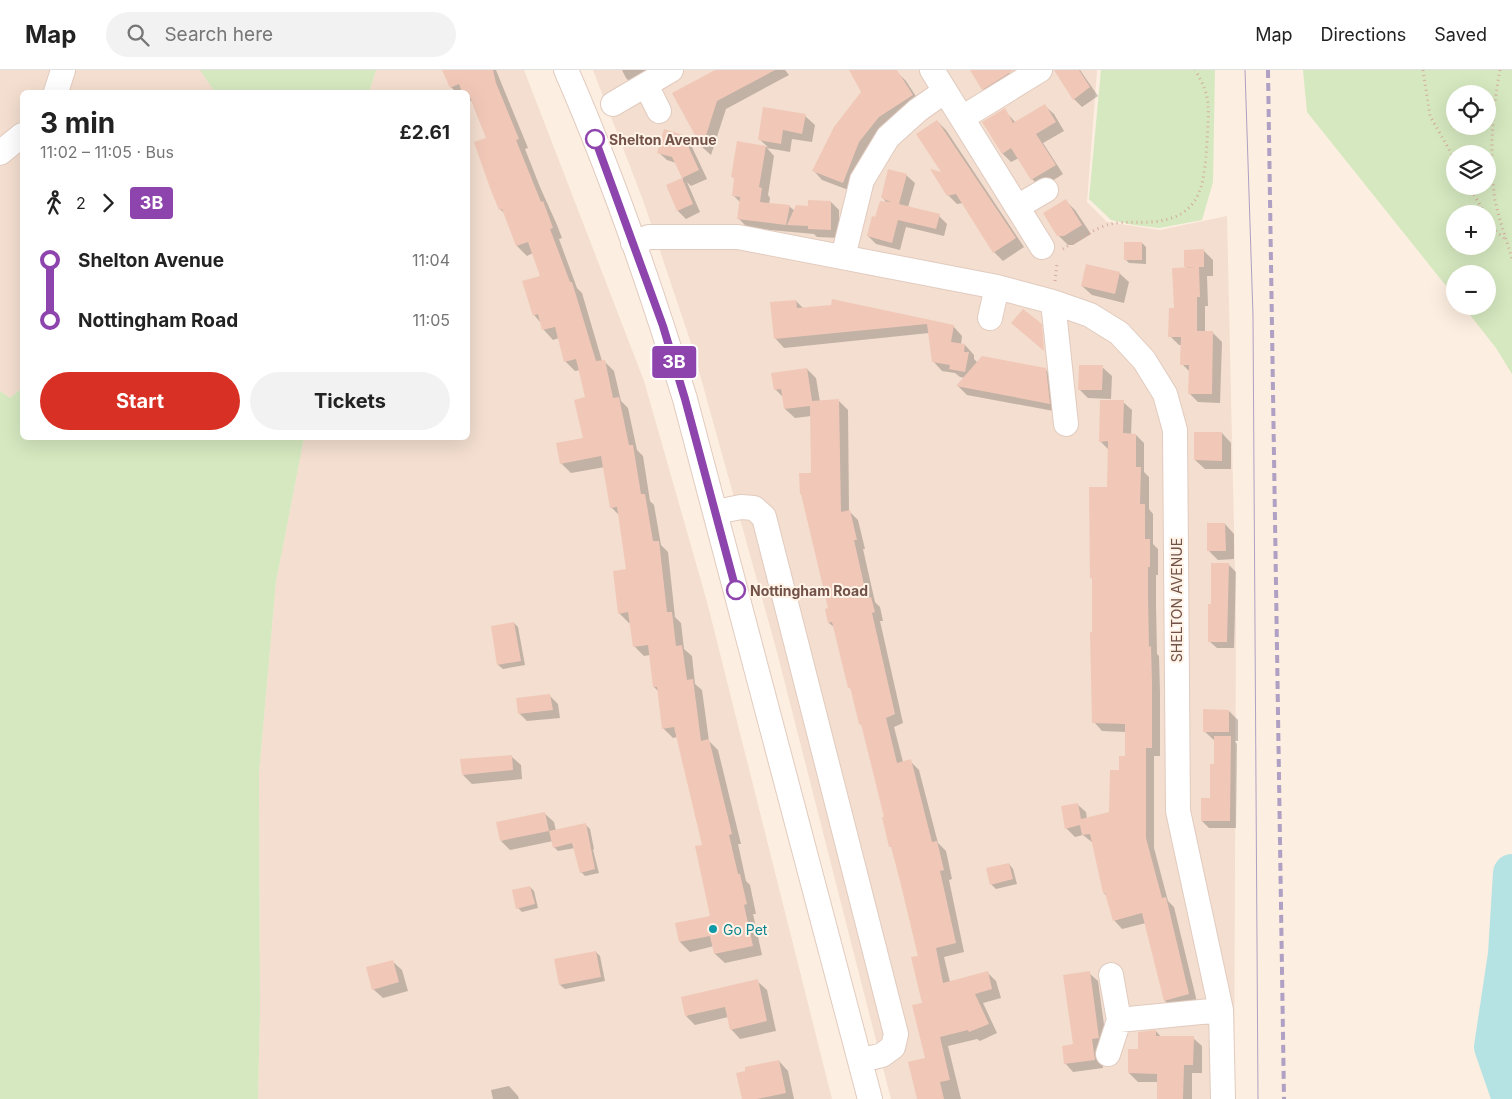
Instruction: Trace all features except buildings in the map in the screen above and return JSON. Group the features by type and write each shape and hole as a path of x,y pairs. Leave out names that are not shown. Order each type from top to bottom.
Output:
{"street":[{"path":"57,90 63,70"},
{"path":"566,70 587,117 633,242 663,326 685,399 870,1099"},
{"path":"613,104 671,70"},
{"path":"932,70 1017,207 1053,253"},
{"path":"962,118 1040,70"},
{"path":"646,85 660,111"},
{"path":"843,257 862,180 888,137 918,110 945,91"},
{"path":"0,153 20,137"},
{"path":"1017,207 1046,190"},
{"name":"SHELTON AVENUE","path":"633,242 650,237 738,237 997,287 1053,302 1090,315 1119,333 1144,360 1165,394 1175,430 1178,811 1221,1010 1223,1099"},
{"path":"990,318 997,287"},
{"path":"1053,302 1066,424"},
{"path":"716,512 741,507 754,508 764,517 896,1034 894,1047 882,1055 860,1061"},
{"path":"1108,1054 1119,1020 1111,975"},
{"path":"1119,1020 1221,1010"}],"path":[{"path":"1053,302 1053,253 1107,225 1123,221 1151,222 1169,219 1184,212 1199,197 1205,170 1209,104 1206,88 1196,70"},
{"path":"1423,70 1430,116 1446,145"},
{"path":"1500,70 1494,104 1492,164 1496,201 1512,259"},
{"path":"1496,232 1507,242"}],"shaded area":[{"path":"0,70 265,70 259,90 20,90 20,390 10,398 0,391"},
{"path":"376,70 524,70 644,381 707,602 832,1099 258,1099 260,1013 259,773 276,582 304,440 470,440 470,90 370,90"},
{"path":"593,70 1097,70 1087,202 1107,222 1160,230 1227,216 1236,619 1234,1099 891,1099 777,652 692,346 643,200"}],"green space":[{"path":"200,70 376,70 370,90 214,90"},
{"path":"1101,70 1215,70 1213,182 1202,220 1159,228 1134,225 1111,220 1089,199"},
{"path":"1303,70 1512,70 1512,374 1496,348 1470,315 1496,315 1496,265 1446,265 1446,286 1307,112"},
{"path":"20,390 20,440 304,440 276,582 259,773 260,1013 258,1099 0,1099 0,391 10,398"}],"waterway":[{"path":"1511,1099 1493,1047 1507,954 1512,873"}],"tram line":[{"path":"1245,70 1253,316 1258,1099"}],"railway":[{"path":"1268,70 1284,1099"}],"bus line":[{"name":"3B","path":"595,139 663,326 685,399 736,590"}],"place":[{"name":"Shelton Avenue","path":"595,139"},
{"name":"Nottingham Road","path":"736,590"},
{"name":"Go Pet","path":"713,929"}]}
